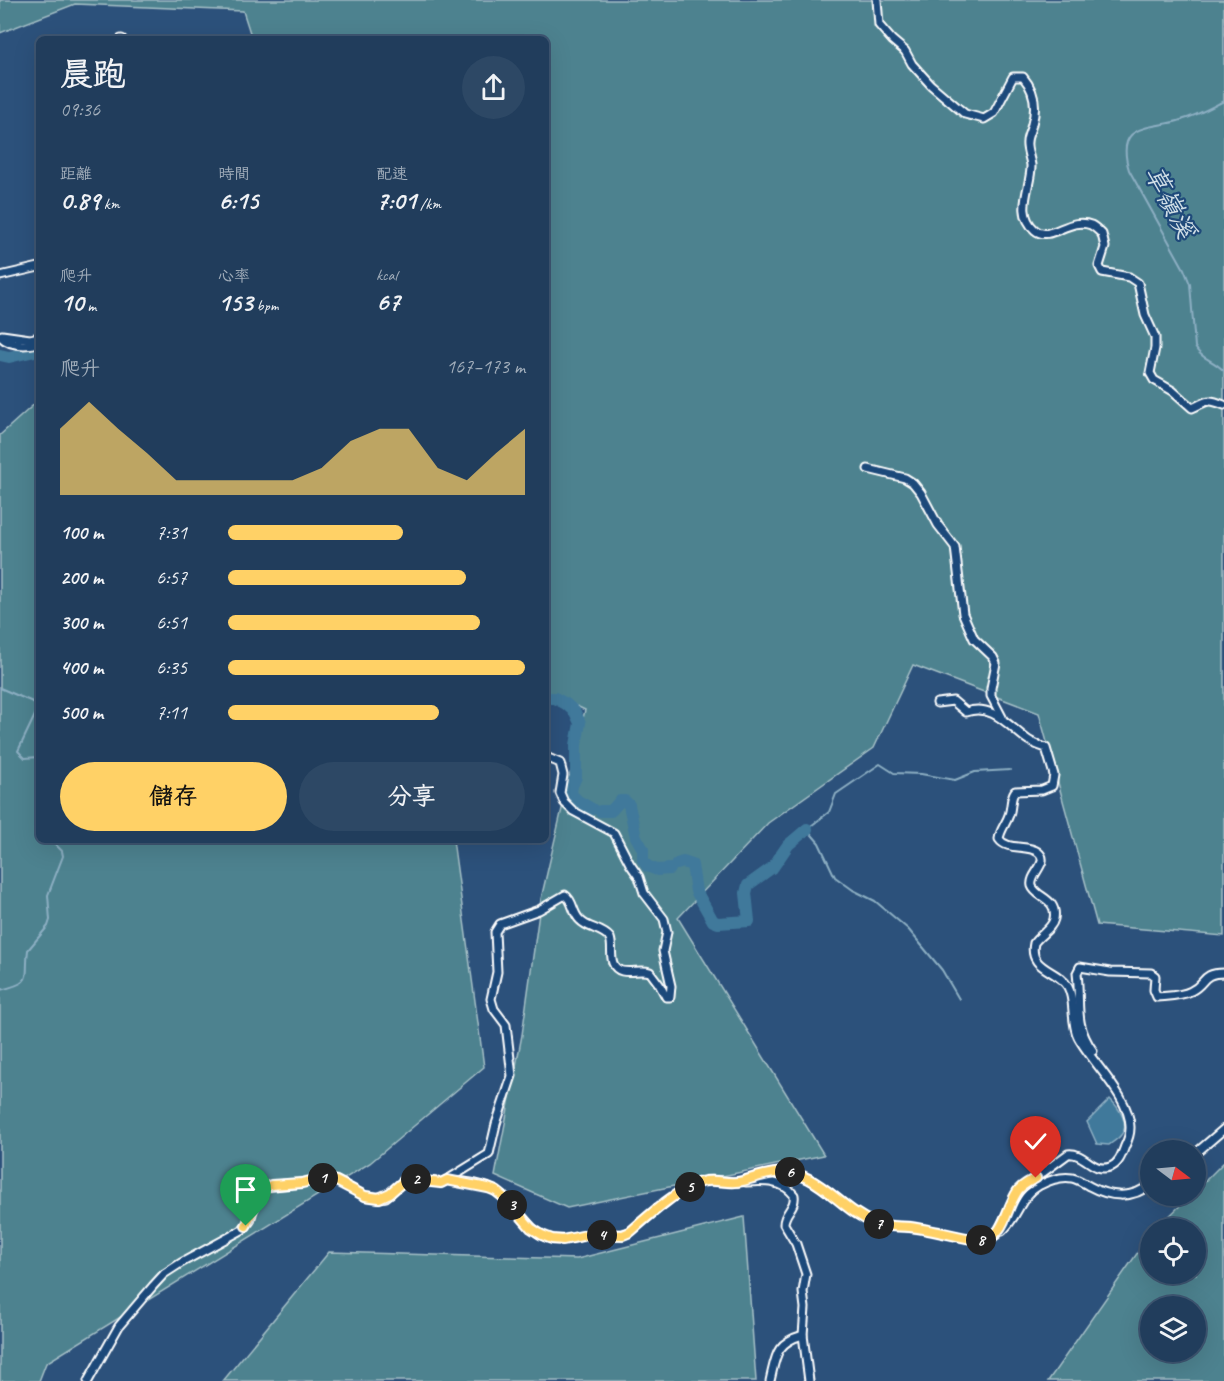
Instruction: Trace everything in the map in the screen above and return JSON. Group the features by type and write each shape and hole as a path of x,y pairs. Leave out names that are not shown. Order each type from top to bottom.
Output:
{"street":[{"path":"877,0 879,25 905,51 912,64 931,85 965,114 984,119 994,113 1013,77 1023,77 1033,94 1036,108 1027,142 1031,166 1024,198 1026,216 1033,228 1041,234 1048,234 1066,225 1083,224 1092,226 1102,234 1105,247 1099,266 1102,272 1129,277 1138,283 1145,315 1155,337 1150,373 1154,380 1173,391 1192,408 1211,400 1224,405"},
{"path":"0,276 36,268"},
{"path":"0,335 20,339 36,338"},
{"path":"0,335 4,340 16,344 36,343"},
{"path":"868,469 905,478 913,483 921,493 938,525 955,547 963,614 974,639 993,657 996,663 991,696 1002,717 1029,741 1046,748 1054,775 1052,786 1042,790 1019,790 1013,794 1008,817 999,839 1004,844 1031,850 1042,857 1034,874 1032,885 1034,890 1051,903 1055,916 1051,926 1034,944 1033,956 1044,970 1062,980 1067,986 1074,1029 1126,1109 1131,1126 1127,1141 1118,1161 1113,1166 1103,1169 1096,1168 1076,1154 1068,1154 1018,1191 997,1234"},
{"path":"937,703 953,701 966,712 972,709 982,710 1002,717"},
{"path":"88,1381 119,1326 153,1286 164,1274 181,1263 242,1230 250,1221 256,1198 264,1187 323,1178 336,1181 365,1196 379,1198 390,1193 406,1179 441,1183 489,1154 496,1125 511,1084 512,1071 506,1025 494,1009 491,999 497,972 495,932 500,924 538,910 561,895 566,895 571,900 582,923 607,933 610,938 612,960 618,969 624,972 646,970 655,977 666,997 670,997 672,994 663,951 667,932 664,919 644,893 639,877 614,833 573,811 564,802 560,793 563,775 560,763 549,759"},
{"path":"1108,1079 1105,1068 1085,1037 1078,1020 1077,973 1080,967 1110,972 1150,973 1155,976 1156,997 1192,991 1204,978 1224,973"},
{"path":"1206,1144 1224,1129"},
{"path":"741,1182 774,1172 791,1172 819,1185 862,1218 881,1225 908,1227 982,1241 1004,1230 1028,1193 1051,1180 1072,1178 1113,1196 1140,1192"},
{"path":"447,1180 496,1191 507,1200 531,1228 542,1235 563,1240 591,1234 623,1235 673,1198 703,1181 771,1182 784,1185 794,1195 795,1203 787,1214 784,1224 796,1244 806,1274 803,1292 805,1308 803,1335 809,1381"},
{"path":"770,1381 777,1354 783,1344 788,1339 803,1335"}],"green space":[{"path":"0,0 1224,0 1224,936 1097,925 1039,713 913,665 874,748 768,823 678,918 824,1155 567,1208 495,1176 522,1035 541,899 585,710 549,693 549,36 251,36 243,11 75,4 0,33"},
{"path":"36,403 36,843 453,843 484,1067 370,1163 46,1363 39,1381 0,1381 0,435"},
{"path":"1224,1162 1224,1381 1048,1381 1140,1249 1140,1284 1206,1284 1206,1218 1167,1218 1180,1206 1206,1206 1206,1180"},
{"path":"744,1217 756,1381 223,1381 329,1252 577,1259"}],"water":[{"path":"1110,1099 1122,1116 1124,1131 1109,1145 1097,1144 1087,1122"}],"waterway":[{"name":"草嶺溪","path":"1224,101 1187,118 1138,130 1131,135 1127,143 1126,154 1129,170 1190,284 1195,347 1224,371"},
{"path":"0,355 9,357 36,351"},
{"path":"0,688 35,703 36,707"},
{"path":"549,698 555,698 566,704 575,712 580,723 576,745 576,777 571,794 592,809"},
{"path":"36,713 18,751 25,758 36,757"},
{"path":"959,999 942,970 908,929 875,901 853,890 835,877 819,843 807,829 829,812 836,794 880,764 894,773 921,774 955,780 975,772 1010,770"},
{"path":"600,811 611,811 620,801 625,801 629,805 636,837 643,849 643,860 647,866 657,870 670,869"},
{"path":"677,864 683,862 692,865 696,891 713,921 718,923 749,921 746,893 748,885 773,867 788,845 807,829"},
{"path":"0,990 19,984 26,978 28,950 48,926 50,920 48,895 63,856 62,851 54,843"}],"route":[{"path":"246,1226 250,1221 256,1198 264,1187 323,1178 336,1181 365,1196 379,1198 386,1197 406,1179 413,1178 441,1183 447,1180 496,1191 507,1200 531,1228 552,1239 563,1240 591,1234 623,1235 695,1184 703,1181 741,1182 774,1172 791,1172 819,1185 862,1218 875,1223 887,1227 908,1227 982,1241 997,1234 1018,1191 1036,1178"}]}
